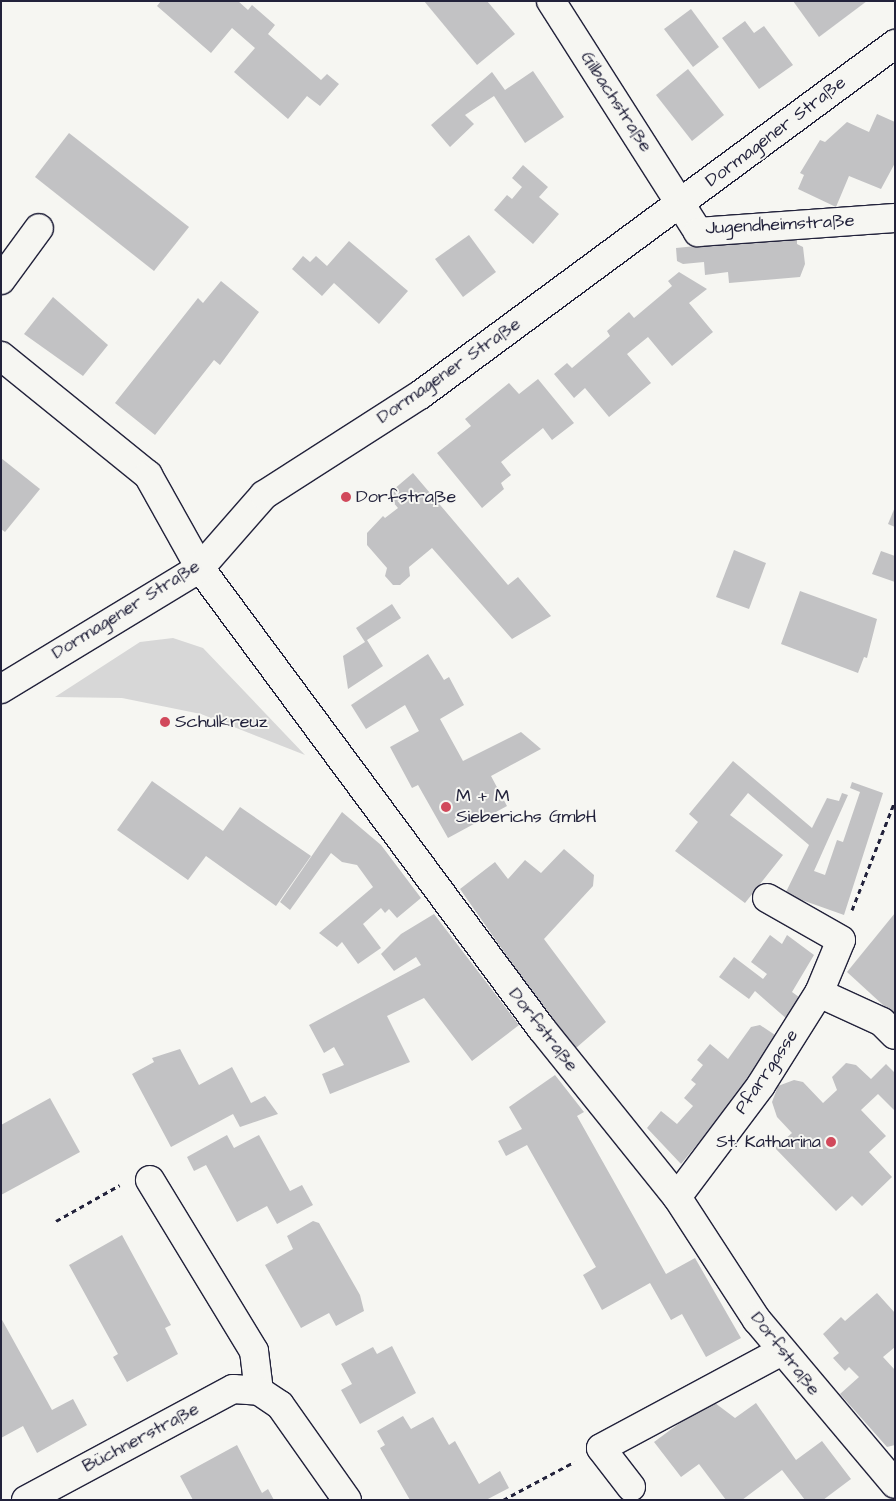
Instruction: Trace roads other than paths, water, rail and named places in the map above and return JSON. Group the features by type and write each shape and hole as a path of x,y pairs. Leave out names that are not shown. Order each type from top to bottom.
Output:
{"street":[{"name":"Gilbachstraße","path":"551,1 680,203"},
{"name":"Dormagener Straße","path":"1,689 200,568 264,494 420,395 895,44"},
{"name":"Jugendheimstraße","path":"680,203 698,232 895,218"},
{"path":"1,280 39,228"},
{"name":"Dorfstraße","path":"1,356 148,475 200,568 540,1028 677,1197 757,1320 895,1484"},
{"name":"Pfarrgasse","path":"677,1197 761,1085 819,993 841,940 767,898"},
{"path":"819,993 882,1022 895,1035"},
{"path":"150,1180 254,1351 260,1391 280,1405 340,1498"},
{"path":"631,1487 601,1448 782,1351"},
{"name":"Büchnerstraße","path":"26,1500 233,1389 260,1391"}],"place":[{"name":"Dorfstraße","path":"346,497"},
{"name":"Schulkreuz","path":"165,722"},
{"name":"M + M Sieberichs GmbH","path":"446,807"},
{"name":"St. Katharina","path":"831,1142"}]}
